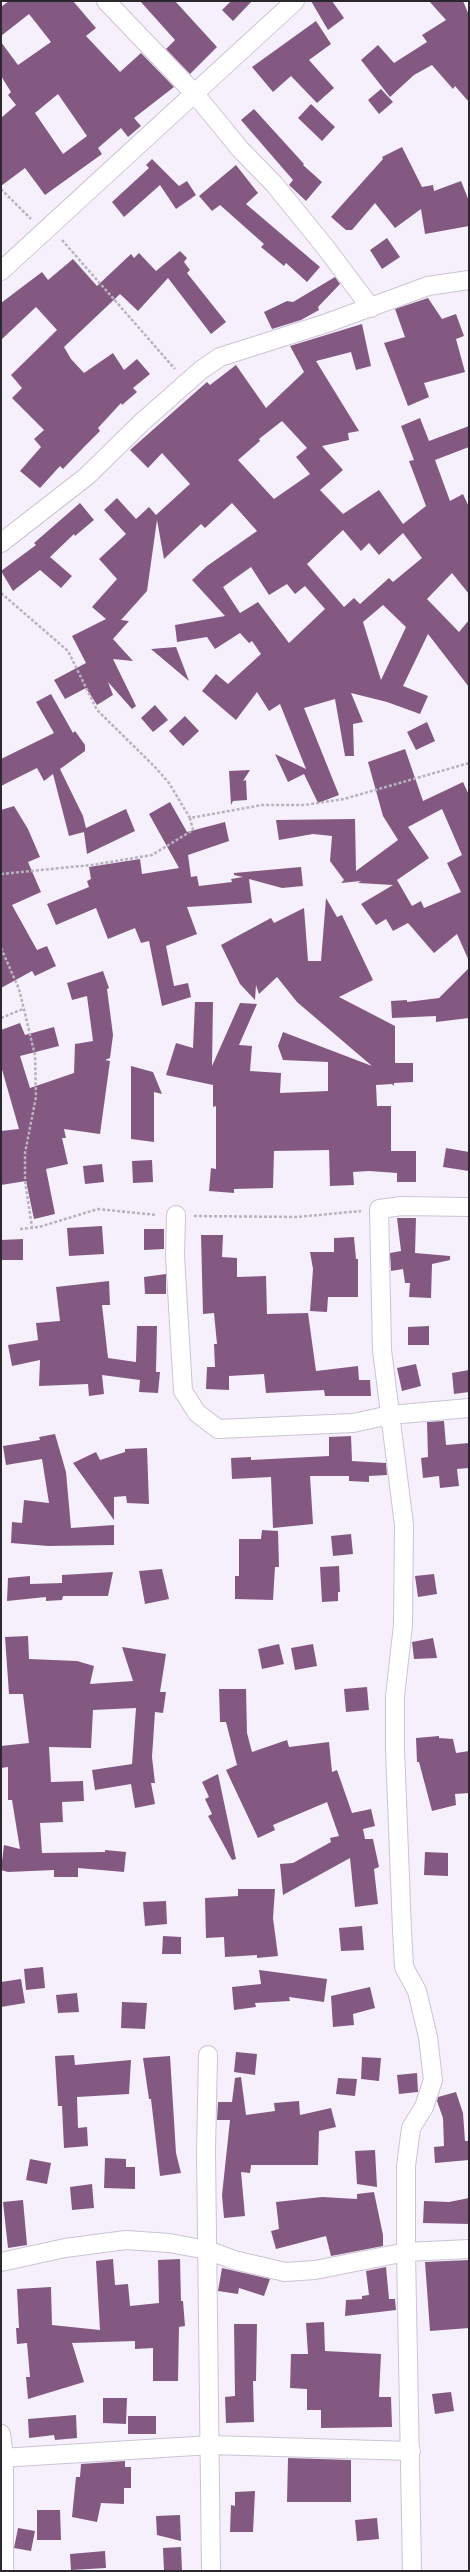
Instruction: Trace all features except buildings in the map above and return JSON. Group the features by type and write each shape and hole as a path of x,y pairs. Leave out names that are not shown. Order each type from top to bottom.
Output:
{"street":[{"path":"106,1 194,94 240,149 274,184 326,248 370,308"},
{"path":"1,271 295,1"},
{"path":"1,543 87,476 187,383 220,357 370,308 428,286 469,280"},
{"path":"412,2571 411,2451 406,2252 406,2166 411,2128 424,2107 433,2080 428,2037 417,1991 404,1967 395,1750 395,1696 403,1625 404,1525 382,1350 379,1209 402,1206 469,1207"},
{"path":"176,1215 175,1256 182,1391 197,1413 218,1429 353,1423 390,1415 469,1408"},
{"path":"208,2055 206,2151 211,2571"},
{"path":"1,2262 65,2248 126,2240 169,2243 208,2250 234,2260 285,2272 315,2270 406,2252 469,2249"},
{"path":"1,2434 4,2571"},
{"path":"2,2458 210,2445 411,2451"}],"path":[{"path":"1,189 47,229 187,383"},
{"path":"1,593 68,651 97,710 155,767 169,783 190,818 193,830 152,855 85,866 1,874"},
{"path":"190,818 262,806 305,805 344,798 469,763"},
{"path":"1,948 18,989 31,1031 35,1055 36,1097 24,1153 26,1196 32,1228"},
{"path":"1,1018 23,1009"},
{"path":"20,1229 32,1228 98,1209 176,1215 297,1218 379,1209"}]}
